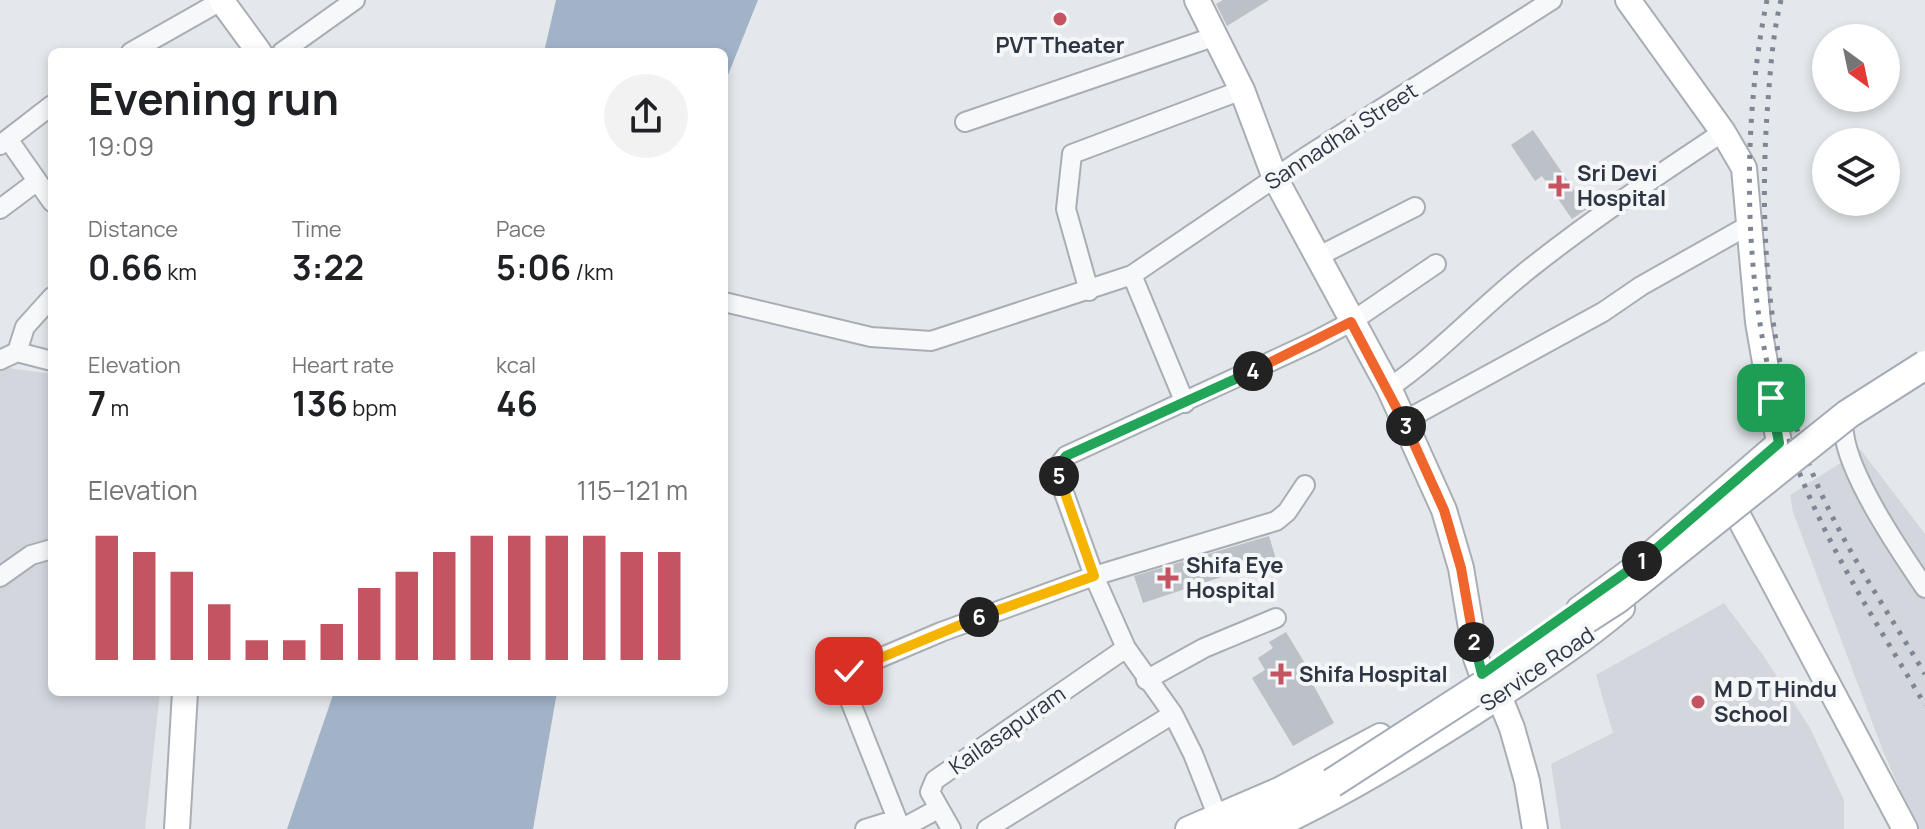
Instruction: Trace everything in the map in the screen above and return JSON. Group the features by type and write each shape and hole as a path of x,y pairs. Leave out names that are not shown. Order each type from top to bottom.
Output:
{"main road":[{"path":"221,0 256,48"},
{"path":"1197,0 1242,90 1275,178 1389,388 1444,510 1461,568 1482,674 1499,696 1527,781 1535,829"},
{"path":"1221,822 1345,757 1482,674 1633,569 1779,443 1758,322 1746,175 1723,132 1628,0"},
{"path":"1188,829 1221,822 1332,783 1617,599 1848,414 1925,365"},
{"name":"Service Road","path":"1269,829 1337,797 1586,638 1781,476"},
{"path":"1725,491 1905,829"},
{"path":"177,829 185,696"}],"street":[{"path":"138,48 221,0"},
{"path":"288,48 355,0"},
{"name":"Sannadhai Street","path":"728,303 871,337 920,342 1089,291 1132,275 1275,178 1552,0"},
{"path":"965,122 1216,36"},
{"path":"1089,291 1066,209 1072,154 1242,90"},
{"path":"48,108 4,142 48,197"},
{"path":"1389,388 1427,360 1532,266 1723,132"},
{"path":"0,209 36,182"},
{"path":"1317,257 1415,207"},
{"path":"1404,421 1564,335 1749,225"},
{"path":"1221,822 1173,714 1126,648 1094,576 1059,479 1059,465 1066,456 1185,403 1351,322 1436,264"},
{"path":"1132,275 1185,403"},
{"path":"48,301 25,327 8,356 48,361"},
{"path":"1844,433 1846,449 1857,475 1925,588"},
{"path":"900,826 845,688 849,671 941,632 1094,576 1276,521 1287,512 1305,485"},
{"path":"0,577 31,555 48,550"},
{"path":"1146,680 1217,642 1276,618"},
{"name":"Kailasapuram","path":"938,809 930,792 935,780 1126,648"},
{"path":"987,829 1173,714"},
{"path":"865,829 900,826 938,809 951,829"}],"shaded area":[{"path":"0,367 48,373 48,696 160,696 145,829 0,829"},
{"path":"1861,450 1925,534 1925,829 1917,829 1883,751 1793,512 1790,495"},
{"name":"M D T Hindu School","path":"1724,603 1763,655 1810,728 1844,800 1844,829 1561,829 1551,764 1613,733 1596,675"}],"water":[{"path":"556,0 758,0 728,75 728,48 545,48"},
{"path":"333,696 556,696 533,829 287,829"}],"building":[{"path":"1223,0 1269,0 1227,26 1216,4"},
{"path":"1533,130 1587,209 1572,219 1542,176 1535,181 1511,145"},
{"path":"1269,536 1276,559 1143,603 1134,576"},
{"path":"1286,632 1312,675 1309,677 1334,723 1293,746 1252,678 1265,670 1258,658 1273,648 1269,642"}],"railway":[{"path":"1767,0 1757,59 1749,185 1758,313 1770,376 1786,435 1820,519 1925,705"},
{"path":"1781,0 1775,28 1767,114 1765,208 1771,302 1787,395 1800,440 1828,509 1925,674"}],"place":[{"name":"PVT Theater","path":"1060,19"},
{"name":"Sri Devi Hospital","path":"1559,186"},
{"name":"Shifa Eye Hospital","path":"1168,578"},
{"name":"Shifa Hospital","path":"1281,674"},
{"name":"M D T Hindu School","path":"1698,702"}],"route":[{"path":"849,671 941,632 1094,576 1059,479 1059,465 1066,456 1268,364 1351,322 1389,388 1444,510 1461,568 1476,658 1482,674 1633,569 1770,453 1779,443 1771,398"}]}
